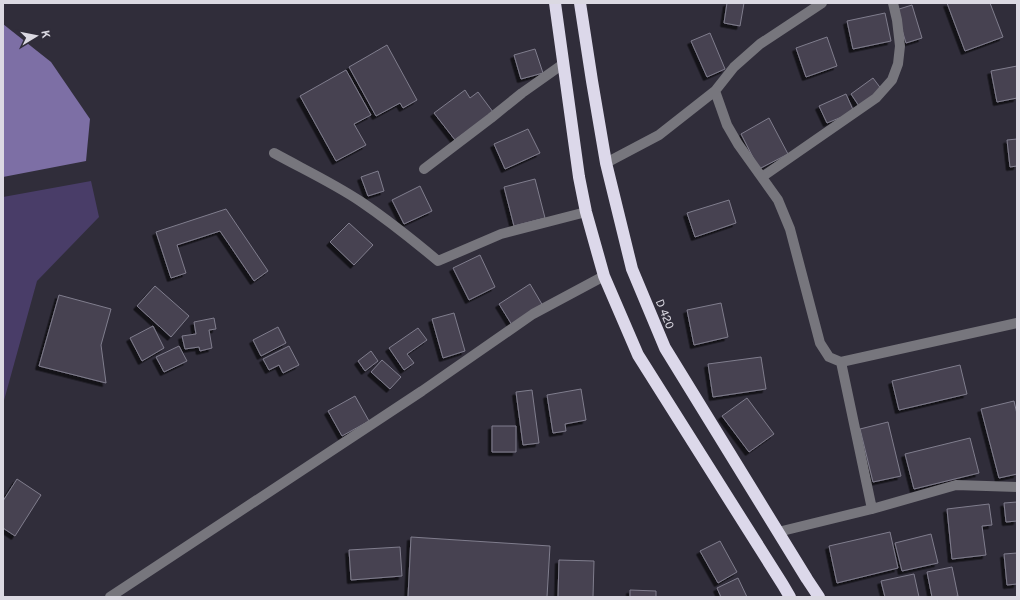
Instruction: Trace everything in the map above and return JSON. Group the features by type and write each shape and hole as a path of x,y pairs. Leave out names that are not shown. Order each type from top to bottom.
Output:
{"highway":[{"path":"555,3 579,177 586,212 604,276 638,356 790,597"},
{"name":"D 420","path":"581,4 606,163 632,269 665,348 819,597"}],"street":[{"path":"606,163 659,135 715,91 734,67 760,44 822,3"},
{"path":"762,177 876,98 892,80 898,64 900,46 897,20 893,3"},
{"path":"424,170 522,93 563,64"},
{"path":"715,91 727,125 738,144 778,200 790,229 820,343 828,357 841,362 1017,323"},
{"path":"274,153 359,201 413,240 438,262 501,234 586,212"},
{"path":"110,597 422,391 533,314 604,276"},
{"path":"841,362 872,509"},
{"path":"778,532 872,509 956,485 1017,486"}],"shaded area":[{"path":"3,24 51,62 90,119 86,161 3,177"},
{"path":"91,181 99,217 37,281 3,404 3,197"}],"building":[{"path":"727,3 744,3 740,26 724,23"},
{"path":"947,3 990,3 1003,37 965,51"},
{"path":"912,5 922,38 906,43 896,10"},
{"path":"885,13 891,41 853,49 847,21"},
{"path":"710,33 725,69 707,77 691,41"},
{"path":"827,37 837,66 806,77 796,48"},
{"path":"387,45 417,100 403,108 400,103 376,116 349,67"},
{"path":"535,49 543,73 521,79 514,55"},
{"path":"1017,66 1017,98 997,102 991,71"},
{"path":"346,70 371,115 354,124 366,145 336,161 300,96"},
{"path":"873,78 882,90 859,106 851,94"},
{"path":"465,90 470,98 478,92 493,112 455,140 434,113"},
{"path":"846,94 854,112 827,123 819,106"},
{"path":"769,118 788,154 759,169 741,134"},
{"path":"528,129 540,153 505,169 494,144"},
{"path":"1017,139 1017,166 1010,167 1007,140"},
{"path":"378,171 384,191 368,196 361,177"},
{"path":"535,179 545,218 514,226 504,187"},
{"path":"420,186 432,211 404,224 392,200"},
{"path":"729,200 736,223 695,237 687,213"},
{"path":"226,209 268,271 254,281 220,231 177,245 186,273 171,278 156,232"},
{"path":"349,223 373,245 354,265 330,242"},
{"path":"480,255 495,287 469,300 453,268"},
{"path":"530,284 543,306 512,325 499,304"},
{"path":"155,286 189,316 171,337 137,306"},
{"path":"59,295 111,309 101,345 106,383 39,366"},
{"path":"721,303 728,337 694,345 687,310"},
{"path":"454,313 465,351 443,358 432,319"},
{"path":"214,318 216,329 209,330 212,348 200,351 199,347 185,349 182,336 196,334 194,322"},
{"path":"153,326 164,348 142,361 130,338"},
{"path":"278,327 286,343 261,356 253,340"},
{"path":"418,328 427,340 407,354 414,363 404,370 389,348"},
{"path":"179,346 187,361 164,372 156,357"},
{"path":"289,346 299,365 283,373 279,365 269,370 263,359"},
{"path":"371,351 378,361 365,371 358,361"},
{"path":"761,357 766,389 713,397 708,364"},
{"path":"382,360 401,377 390,389 371,372"},
{"path":"960,365 967,394 899,410 892,381"},
{"path":"581,389 586,420 565,424 566,431 553,433 547,395"},
{"path":"532,390 539,443 523,445 516,392"},
{"path":"355,396 369,421 342,436 328,411"},
{"path":"747,398 774,434 749,452 722,416"},
{"path":"1014,401 1017,414 1017,474 999,478 981,409"},
{"path":"888,422 901,476 873,482 860,429"},
{"path":"492,426 516,426 516,452 492,452"},
{"path":"970,438 979,473 914,489 905,454"},
{"path":"17,479 41,495 15,536 3,528 3,501"},
{"path":"1017,502 1017,521 1006,522 1004,503"},
{"path":"989,504 992,525 982,526 986,555 952,559 947,509"},
{"path":"890,532 898,568 837,583 829,546"},
{"path":"931,534 938,563 902,571 895,543"},
{"path":"411,537 550,546 547,597 408,597"},
{"path":"720,541 737,572 718,583 700,551"},
{"path":"400,547 402,576 351,580 349,550"},
{"path":"1017,553 1017,584 1007,585 1004,554"},
{"path":"559,560 594,561 593,597 558,597"},
{"path":"952,567 958,596 932,597 927,572"},
{"path":"914,574 919,597 885,597 881,581"},
{"path":"738,578 747,597 721,597 717,588"},
{"path":"630,590 656,591 656,597 630,597"}]}
